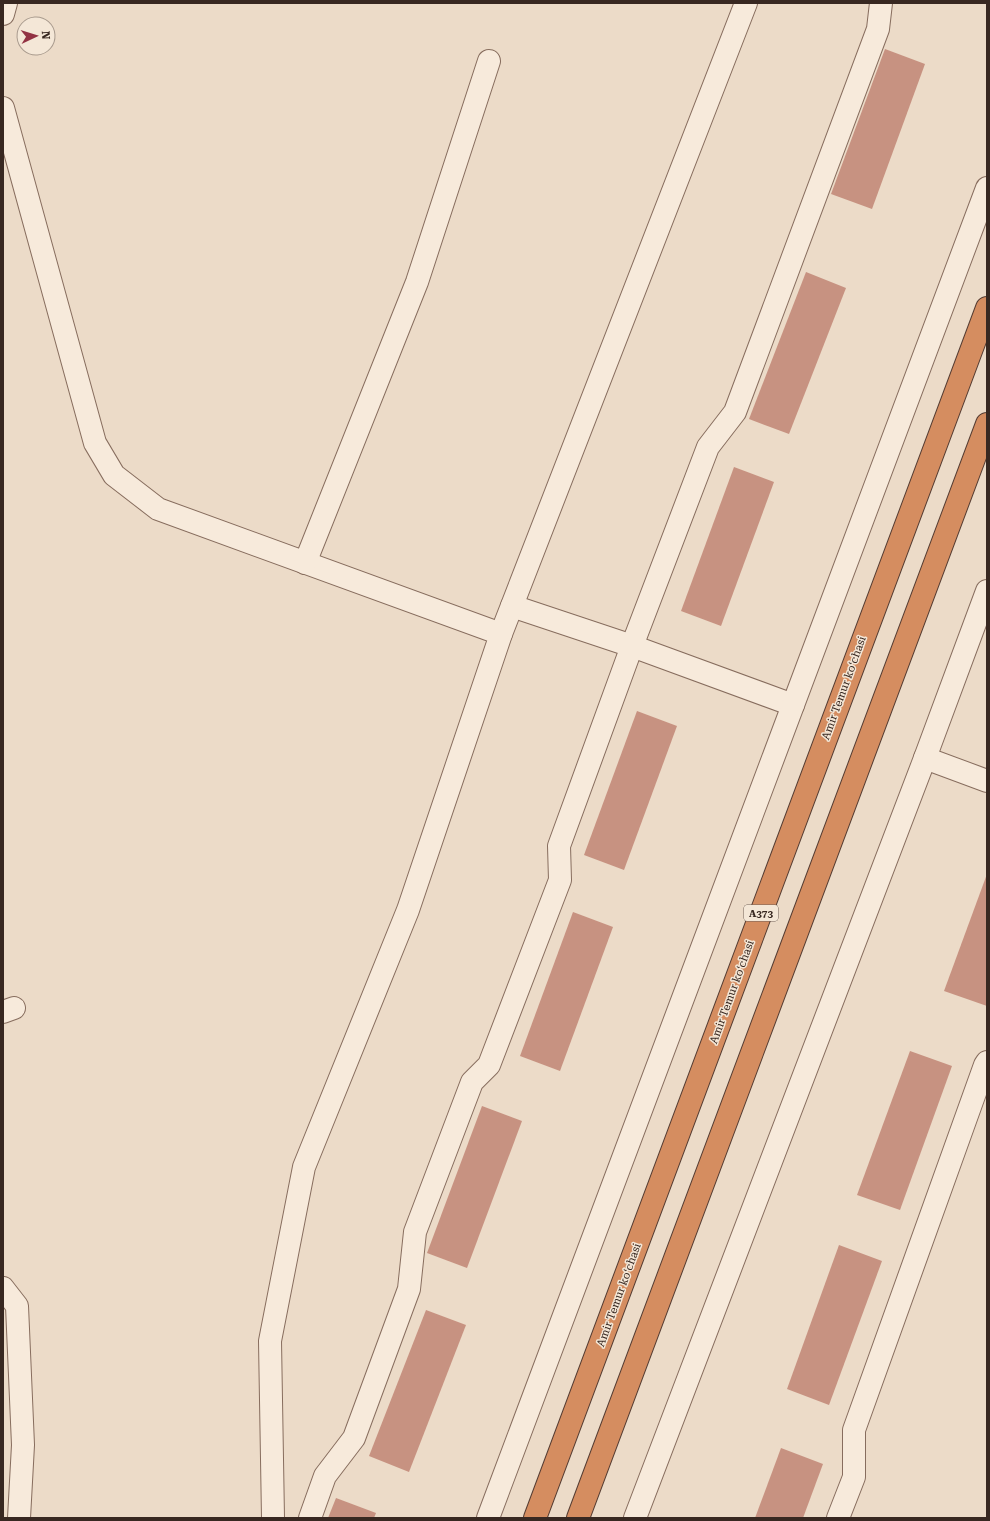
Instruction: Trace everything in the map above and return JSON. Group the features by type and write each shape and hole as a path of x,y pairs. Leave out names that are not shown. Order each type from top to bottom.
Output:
{"highway":[{"name":"Amir Temur koʻchasi","path":"536,1518 987,308"},
{"path":"578,1518 987,424"}],"street":[{"path":"3,14 6,3"},
{"path":"273,1518 270,1341 304,1167 408,910 500,634 746,3"},
{"path":"310,1518 325,1476 354,1438 409,1289 415,1232 472,1082 489,1065 560,880 559,846 632,646 708,447 735,412 878,29 881,3"},
{"path":"305,563 416,282 489,61"},
{"path":"3,108 95,443 114,475 158,510 500,634"},
{"path":"488,1518 987,188"},
{"path":"635,1518 925,758 987,591"},
{"path":"512,606 632,646 793,705"},
{"path":"925,758 987,781"},
{"path":"838,1518 854,1477 854,1430 979,1080 987,1062"},
{"path":"3,1288 17,1306 23,1446 18,1518"}],"building":[{"path":"885,49 925,64 872,209 831,194"},
{"path":"806,272 846,288 789,434 749,419"},
{"path":"734,467 774,482 721,626 681,611"},
{"path":"637,711 677,726 624,870 584,855"},
{"path":"987,874 987,1006 944,991"},
{"path":"573,912 613,927 560,1071 520,1056"},
{"path":"910,1051 952,1066 900,1210 857,1195"},
{"path":"482,1106 522,1121 467,1268 427,1253"},
{"path":"839,1245 882,1261 829,1405 787,1389"},
{"path":"426,1310 466,1325 409,1472 369,1456"},
{"path":"781,1448 823,1464 803,1518 755,1518"},
{"path":"336,1498 376,1513 374,1518 328,1518"}]}
